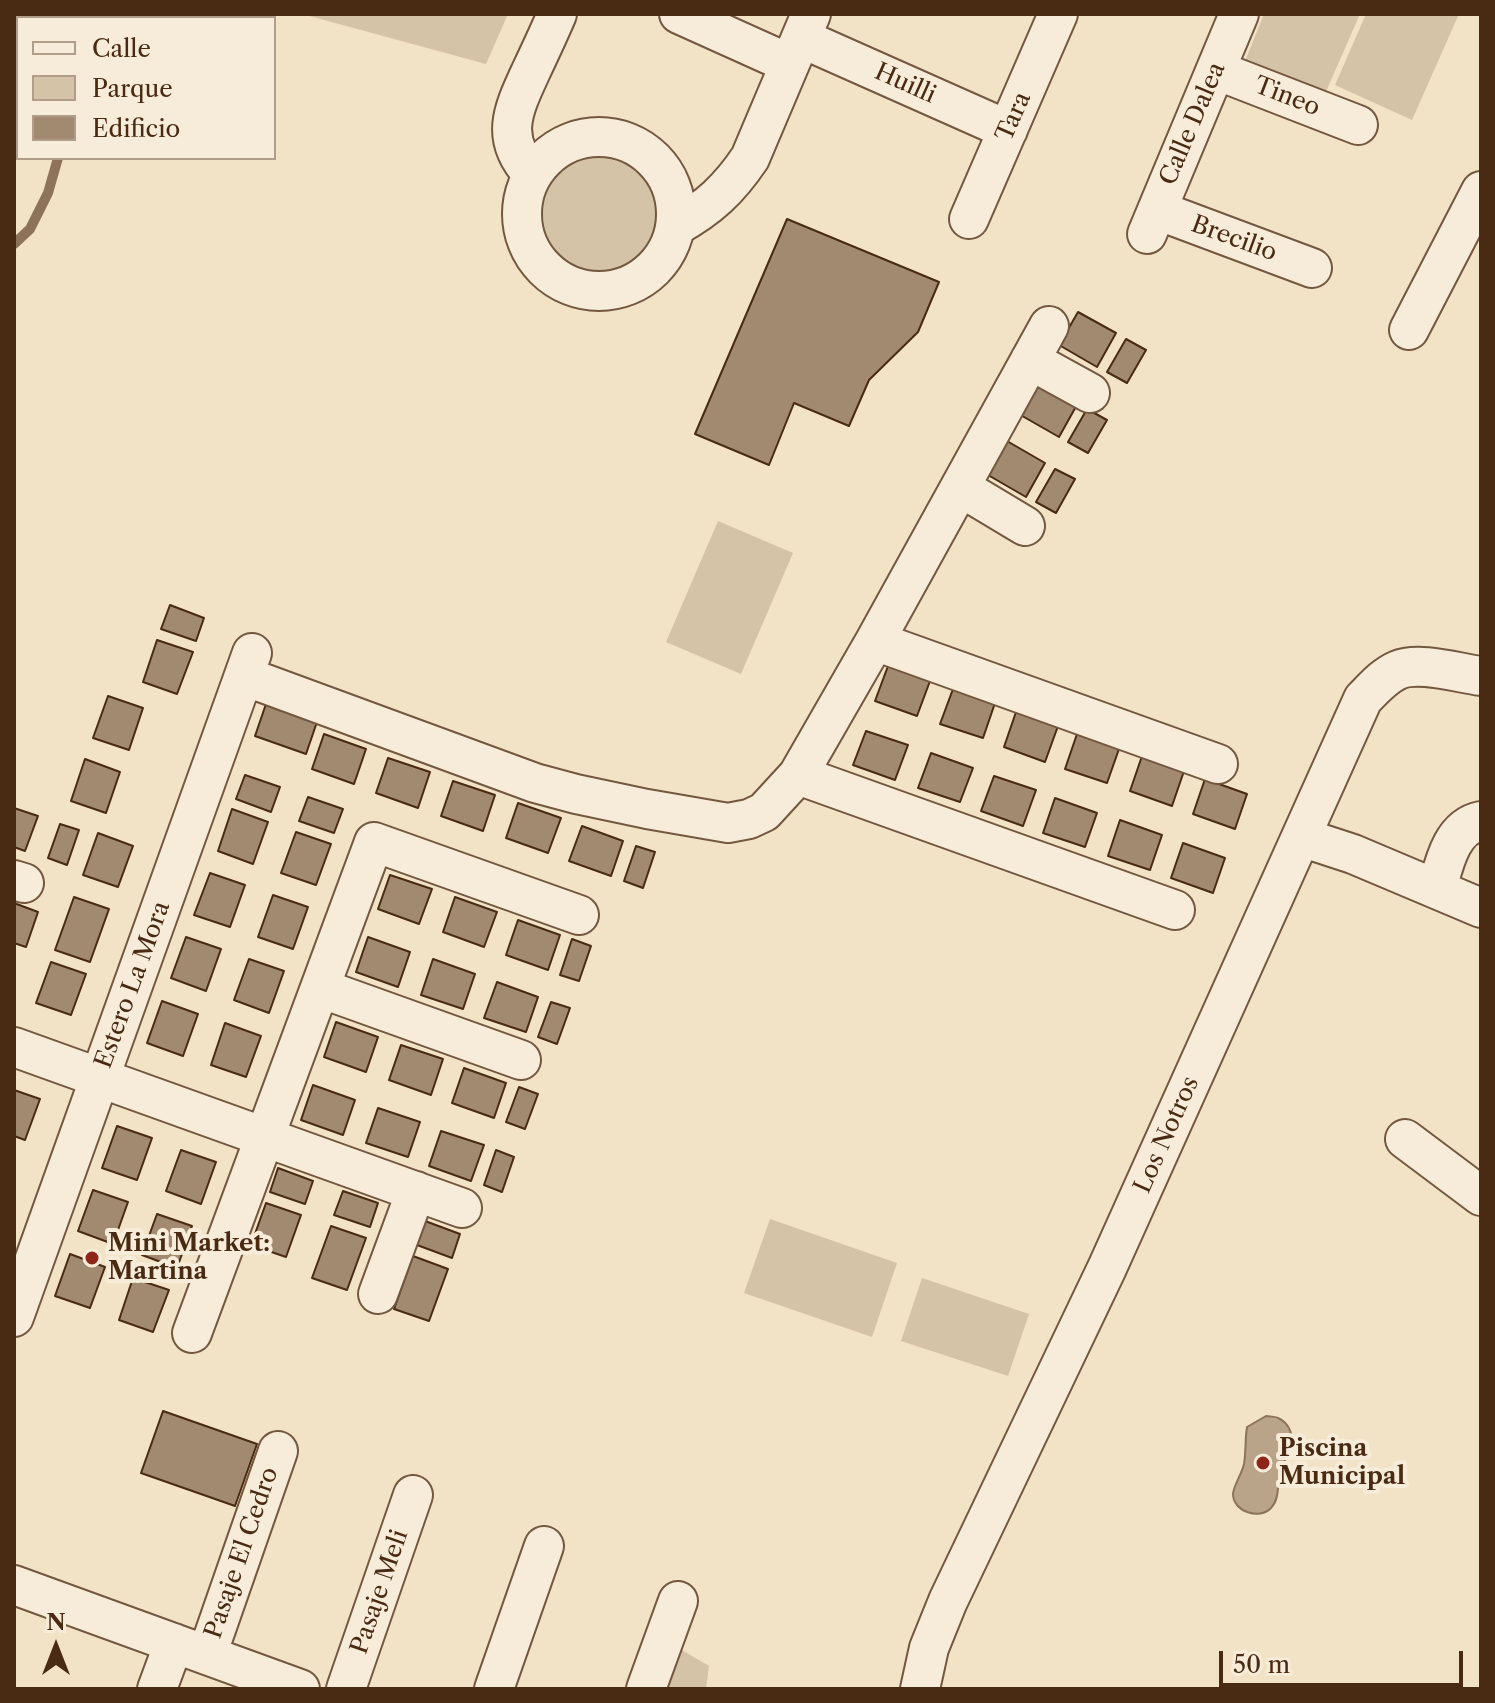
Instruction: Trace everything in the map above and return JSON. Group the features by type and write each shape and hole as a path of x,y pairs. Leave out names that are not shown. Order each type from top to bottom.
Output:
{"street":[{"path":"532,174 515,149 511,132 512,115 557,14"},
{"name":"Huilli","path":"679,14 801,38 1008,130"},
{"name":"Tara","path":"969,219 1058,14"},
{"name":"Calle Dalea","path":"1152,222 1239,14"},
{"path":"676,226 701,212 738,177 750,158 801,38"},
{"name":"Tineo","path":"1216,70 1358,125"},
{"path":"604,137 625,141 644,151 660,166 671,184 676,205 676,226 670,246 658,264 643,278 624,288 582,290 562,283 545,271 532,255 524,235 521,214 524,193 532,174 563,145 583,138 604,137"},
{"path":"1409,330 1481,191"},
{"name":"Brecilio","path":"1152,222 1312,268"},
{"path":"1049,326 798,775 1175,910"},
{"path":"1030,360 1090,393"},
{"path":"960,487 1025,526"},
{"path":"875,641 1218,764"},
{"name":"Estero La Mora","path":"14,1317 248,664 505,773 576,794 647,809 728,823 749,819 764,812 798,775"},
{"name":"Los Notros","path":"920,1689 929,1648 948,1601 1107,1268 1363,699 1383,678 1400,669 1418,666 1481,676"},
{"path":"1437,889 1450,848 1461,832 1481,821"},
{"path":"1301,837 1353,854 1481,908"},
{"path":"192,1333 374,842 579,915"},
{"path":"320,988 521,1060"},
{"path":"14,1047 462,1208"},
{"path":"1405,1139 1481,1196"},
{"path":"378,1294 416,1191"},
{"name":"Pasaje El Cedro","path":"157,1689 190,1649 278,1451"},
{"name":"Pasaje Meli","path":"346,1689 413,1495"},
{"path":"494,1689 544,1546"},
{"path":"14,1585 300,1689"},
{"path":"646,1689 678,1601"}],"green space":[{"path":"302,14 508,14 486,64"},
{"path":"1264,14 1360,14 1321,103 1241,71"},
{"path":"1366,14 1459,14 1412,120 1335,85"},
{"path":"601,156 623,160 642,173 655,192 659,214 655,236 642,255 623,268 601,272 579,268 560,255 547,236 543,214 547,192 560,173 579,160"},
{"path":"718,521 793,553 741,674 666,642"},
{"path":"770,1219 897,1263 872,1337 744,1293"},
{"path":"922,1278 1029,1314 1008,1376 901,1341"},
{"path":"675,1646 709,1666 706,1689 661,1689"}],"shaded area":[{"name":"Piscina Municipal","path":"1266,1416 1286,1423 1292,1441 1280,1472 1274,1504 1266,1512 1254,1514 1242,1510 1233,1494 1244,1464 1247,1427"}],"building":[{"path":"787,219 939,282 918,332 869,380 849,426 794,403 769,465 695,434"},
{"path":"1078,312 1116,333 1097,367 1059,345"},
{"path":"1126,339 1146,350 1127,383 1107,372"},
{"path":"1029,376 1078,403 1059,437 1010,409"},
{"path":"1087,409 1107,420 1088,453 1068,442"},
{"path":"1007,441 1045,463 1026,497 988,475"},
{"path":"1055,469 1075,479 1056,513 1036,502"},
{"path":"170,605 204,618 196,641 161,629"},
{"path":"157,640 193,652 177,694 143,682"},
{"path":"888,666 930,681 917,716 875,701"},
{"path":"953,689 995,703 983,738 940,724"},
{"path":"108,696 143,708 129,750 93,738"},
{"path":"267,701 318,719 306,754 255,736"},
{"path":"1016,712 1058,726 1045,762 1004,747"},
{"path":"866,731 908,745 895,780 853,765"},
{"path":"324,734 366,749 354,784 312,769"},
{"path":"1077,734 1119,749 1107,783 1065,769"},
{"path":"931,753 973,768 960,802 918,788"},
{"path":"1142,756 1184,771 1172,806 1130,791"},
{"path":"388,758 430,772 418,808 376,793"},
{"path":"85,759 120,772 106,813 71,801"},
{"path":"245,775 280,787 271,812 236,799"},
{"path":"994,776 1036,790 1023,826 981,811"},
{"path":"1205,779 1247,794 1235,829 1193,814"},
{"path":"453,781 495,795 483,831 441,816"},
{"path":"308,797 343,809 334,833 299,821"},
{"path":"1055,798 1097,813 1085,847 1043,833"},
{"path":"518,803 561,818 548,853 506,838"},
{"path":"14,808 38,816 25,851 14,847"},
{"path":"232,809 268,822 253,864 218,851"},
{"path":"1120,820 1162,835 1150,870 1108,856"},
{"path":"60,824 79,830 67,865 48,858"},
{"path":"582,826 623,841 611,876 569,861"},
{"path":"296,832 331,844 316,885 281,873"},
{"path":"98,833 133,846 118,887 83,875"},
{"path":"1183,843 1225,858 1213,893 1171,878"},
{"path":"636,846 655,852 643,888 624,881"},
{"path":"210,873 245,885 230,927 194,915"},
{"path":"390,875 432,889 419,924 378,909"},
{"path":"273,895 308,907 293,949 258,937"},
{"path":"74,897 109,909 90,962 55,950"},
{"path":"455,897 497,912 484,947 443,932"},
{"path":"14,903 38,912 26,947 14,943"},
{"path":"518,920 560,935 548,970 506,955"},
{"path":"186,937 221,949 206,991 171,978"},
{"path":"368,937 410,952 398,987 356,972"},
{"path":"572,939 591,946 579,981 560,975"},
{"path":"249,959 284,971 269,1013 234,1000"},
{"path":"433,959 475,974 463,1009 421,995"},
{"path":"51,962 86,974 71,1015 36,1003"},
{"path":"497,982 538,997 526,1032 484,1018"},
{"path":"162,1001 198,1014 183,1056 147,1043"},
{"path":"551,1002 570,1008 557,1044 538,1037"},
{"path":"336,1022 378,1037 366,1072 324,1057"},
{"path":"225,1023 261,1036 246,1077 211,1065"},
{"path":"401,1045 443,1059 431,1095 389,1080"},
{"path":"464,1068 506,1083 494,1118 452,1103"},
{"path":"313,1085 355,1100 343,1135 301,1120"},
{"path":"519,1087 538,1094 525,1129 506,1122"},
{"path":"14,1090 40,1099 25,1140 14,1136"},
{"path":"378,1108 420,1122 408,1157 366,1143"},
{"path":"117,1126 152,1138 137,1180 102,1168"},
{"path":"441,1131 484,1145 471,1181 429,1166"},
{"path":"181,1150 216,1162 201,1204 166,1191"},
{"path":"496,1150 514,1157 502,1192 484,1185"},
{"path":"278,1168 313,1181 305,1204 270,1192"},
{"path":"93,1190 128,1202 113,1244 78,1231"},
{"path":"343,1191 378,1203 370,1227 334,1215"},
{"path":"266,1203 301,1215 286,1257 251,1245"},
{"path":"157,1214 192,1226 177,1268 142,1255"},
{"path":"425,1221 460,1234 452,1258 417,1245"},
{"path":"331,1226 366,1238 347,1290 312,1278"},
{"path":"70,1254 105,1267 90,1308 55,1296"},
{"path":"413,1256 448,1269 429,1321 394,1309"},
{"path":"133,1278 169,1290 153,1332 119,1320"},
{"path":"163,1411 257,1444 235,1506 141,1473"}],"waterway":[{"path":"14,244 30,229 48,193 57,160"}],"place":[{"name":"Mini Market: Martina","path":"92,1258"},
{"name":"Piscina Municipal","path":"1263,1463"}]}
